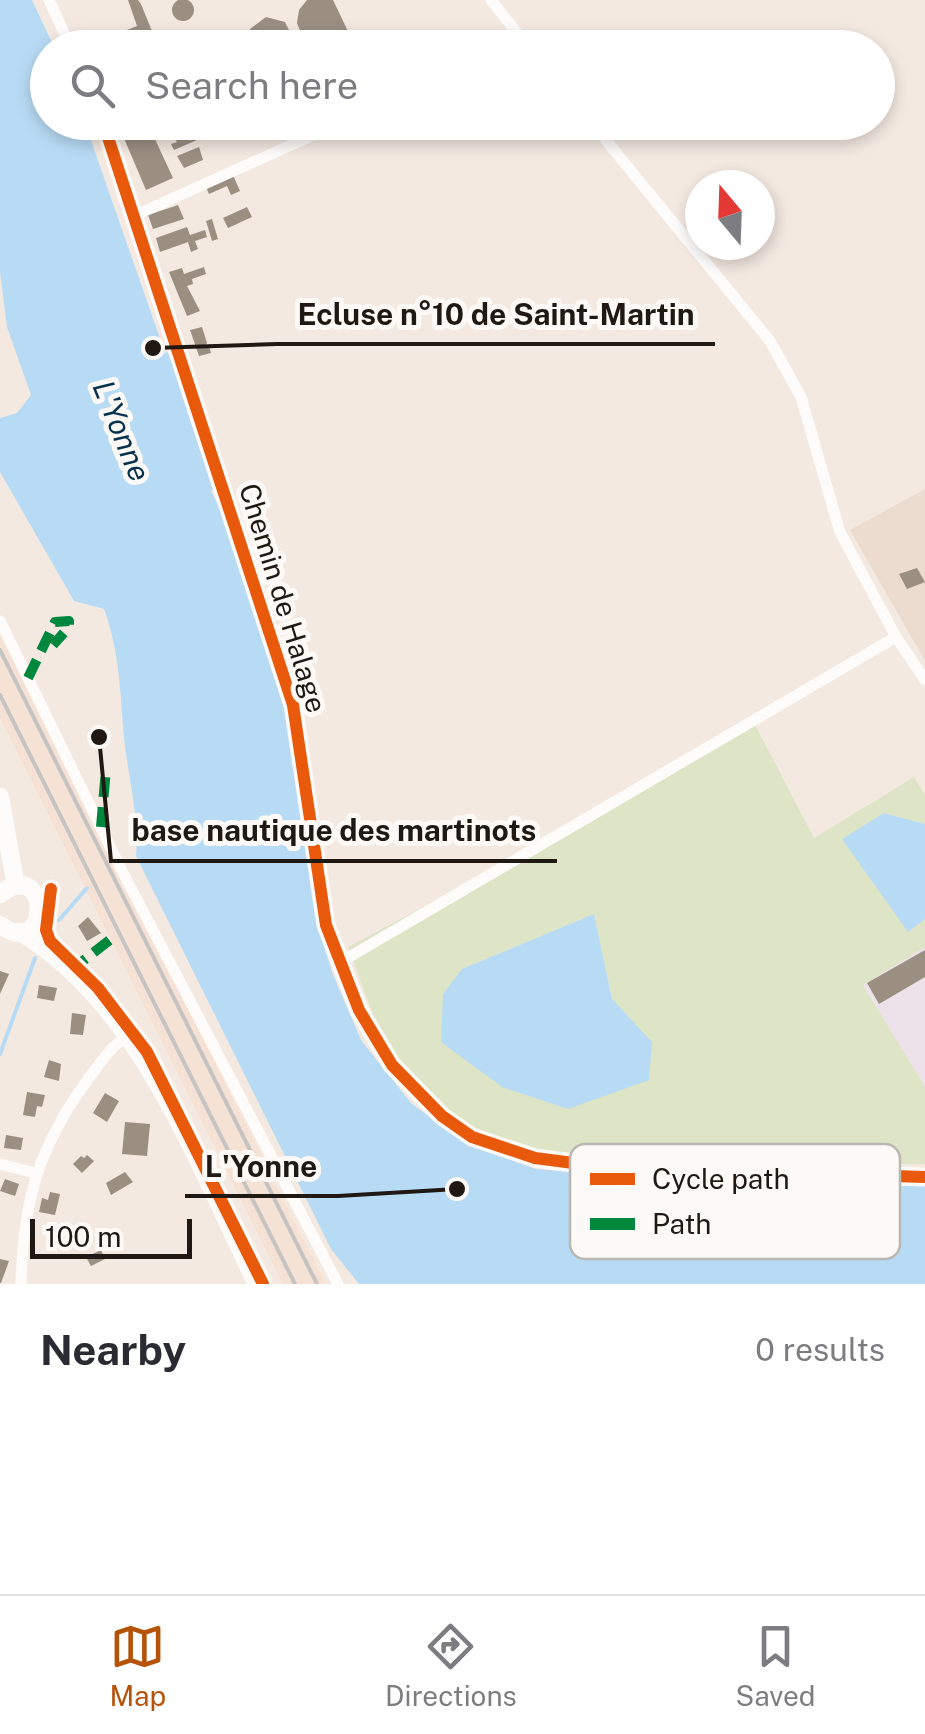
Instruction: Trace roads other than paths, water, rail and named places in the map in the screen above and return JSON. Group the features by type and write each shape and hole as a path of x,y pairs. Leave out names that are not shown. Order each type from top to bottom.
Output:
{"main road":[{"path":"0,797 8,890 36,896 40,908 34,925 20,932"},
{"path":"38,919 48,949"},
{"path":"0,925 48,949 127,1036 159,1087 258,1284"}],"street":[{"path":"49,0 63,30"},
{"path":"491,0 515,30"},
{"name":"Chemin de Halage","path":"109,140 230,506"},
{"path":"136,215 302,140"},
{"path":"606,140 770,341 801,397 840,532 896,637 925,680"},
{"path":"0,622 122,872 338,1284"},
{"path":"339,964 896,637"},
{"path":"21,1284 23,1229 35,1173 48,1141 110,1049 127,1036"},
{"path":"0,1164 35,1173"}],"water":[{"path":"0,0 32,0 46,30 30,30 30,140 91,140 165,353 170,352 217,488 211,491 230,528 285,711 320,933 361,1040 411,1103 463,1142 536,1169 570,1172 570,1259 900,1259 900,1185 925,1186 925,1284 359,1284 331,1249 136,856 117,660 104,609 74,601 0,472 0,418 17,413 31,395 7,327 0,272"},
{"path":"884,813 925,824 925,919 908,932 842,839"},
{"path":"594,914 612,999 652,1042 649,1080 568,1109 502,1087 441,1042 443,994 462,969"}],"waterway":[{"path":"59,920 87,888"},
{"path":"0,1054 35,958"}],"railway":[{"path":"0,650 317,1284"},
{"path":"0,695 295,1284"}],"place":[{"name":"Ecluse n°10 de Saint-Martin","path":"153,348"},
{"name":"base nautique des martinots","path":"99,737"},
{"name":"L'Yonne","path":"457,1189"}]}
